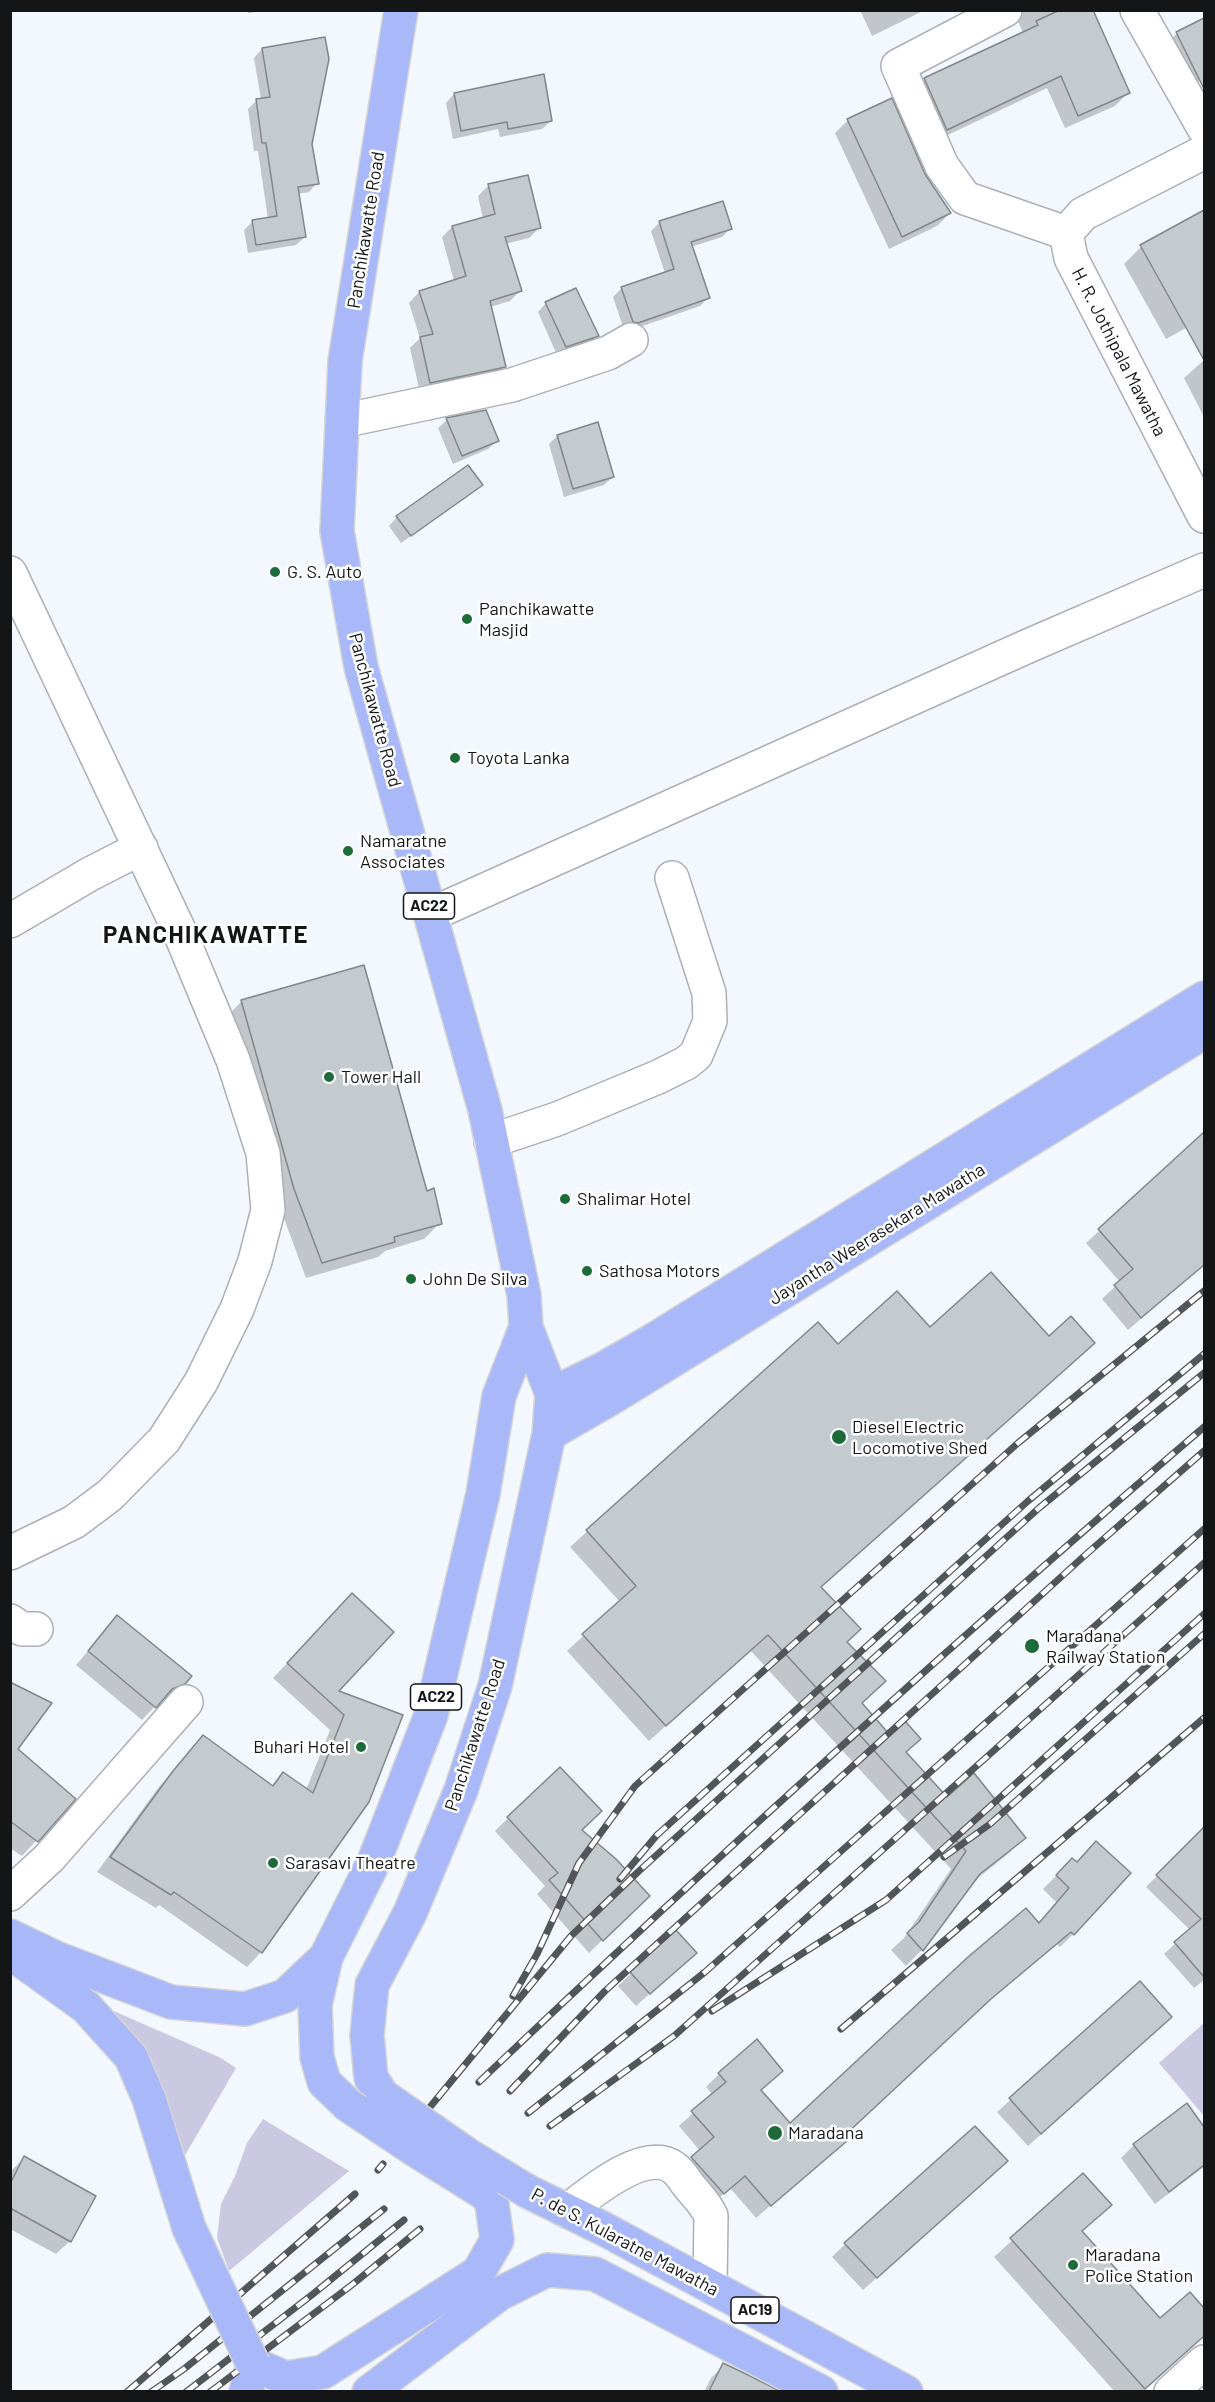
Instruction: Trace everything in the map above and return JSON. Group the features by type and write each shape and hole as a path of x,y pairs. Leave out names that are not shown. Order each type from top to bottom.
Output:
{"main road":[{"name":"Panchikawatte Road","path":"383,2096 371,2078 367,2035 372,1985 410,1913 461,1790 495,1686 549,1434 552,1394 526,1327 524,1295 482,1099 359,656 337,531 345,361 401,10"},
{"name":"Jayantha Weerasekara Mawatha","path":"552,1394 652,1341 1204,998"},
{"name":"Jayantha Weerasekara Mawatha","path":"549,1434 613,1397 1204,1032"},
{"name":"Panchikawatte Road","path":"489,2283 497,2240 492,2204 481,2191 348,2105 324,2082 317,2057 315,2005 326,1957 375,1858 431,1715 483,1494 499,1396 526,1327"},
{"name":"Panchikawatte Road","path":"10,1936 56,1958 171,2002 245,2009 285,1996 326,1957"},
{"path":"10,1952 86,2007 131,2057 149,2099 189,2228 249,2378 286,2378 323,2372 489,2283"},
{"name":"P. de S. Kularatne Mawatha","path":"383,2096 468,2155 527,2191 906,2391"},
{"name":"AC19","path":"489,2283 547,2270 595,2274 821,2391"},
{"path":"369,2391 489,2283"}],"street":[{"path":"1005,10 898,66 942,166 965,198 1066,233 1083,214 1204,152"},
{"path":"1137,10 1204,128"},
{"name":"H. R. Jothipala Mawatha","path":"1066,233 1071,258 1204,516"},
{"path":"342,421 512,385 608,353 631,340"},
{"path":"432,915 1018,650 1204,570"},
{"path":"10,573 178,928 233,1060 262,1153 268,1210 255,1261 237,1309 201,1382 164,1440 110,1495 74,1522 10,1554"},
{"path":"10,921 90,874 141,848"},
{"path":"491,1141 557,1119 648,1082 686,1063 696,1055 710,1020 709,993 672,878"},
{"path":"10,1894 49,1858 186,1702"},
{"path":"567,2211 609,2179 628,2169 659,2164 673,2167 708,2207 711,2216 710,2286"},
{"path":"1171,2391 1204,2362"}],"shaded area":[{"path":"107,2008 221,2058 236,2068 184,2157 164,2100"},
{"path":"1204,2023 1204,2116 1159,2063"},
{"path":"263,2119 349,2171 229,2271 217,2238 221,2204 235,2176 247,2143"}],"building":[{"path":"1060,10 1093,10 1130,93 1078,116 1061,76 947,130 924,78 1038,25 1036,21"},
{"path":"1204,18 1204,89 1176,32"},
{"path":"325,37 329,59 312,144 319,184 298,187 306,237 256,245 252,220 277,216 266,143 262,143 256,99 270,97 262,48"},
{"path":"544,74 552,121 508,129 507,122 461,131 454,93"},
{"path":"892,98 925,174 951,213 902,237 847,119"},
{"path":"528,175 541,228 505,237 522,291 490,301 506,367 430,383 420,337 433,334 419,291 466,276 452,226 495,214 488,184"},
{"path":"723,201 732,229 691,242 710,298 638,323 633,322 621,287 674,269 659,221"},
{"path":"1204,210 1204,360 1140,245"},
{"path":"576,288 599,336 566,347 545,302"},
{"path":"486,410 499,441 462,456 446,418"},
{"path":"598,422 614,477 573,489 557,435"},
{"path":"468,465 483,485 411,536 396,516"},
{"name":"Tower Hall","path":"364,965 427,1191 434,1188 442,1224 394,1237 395,1242 322,1263 294,1189 241,1000"},
{"path":"1204,1132 1204,1265 1141,1318 1114,1285 1133,1269 1098,1229"},
{"name":"Diesel Electric Locomotive Shed","path":"991,1272 1049,1336 1071,1316 1095,1343 821,1587 861,1629 847,1642 886,1681 862,1703 890,1735 905,1721 921,1739 906,1752 947,1797 974,1773 1026,1838 980,1874 923,1951 907,1933 919,1922 966,1851 768,1635 666,1726 582,1634 636,1586 586,1530 818,1322 838,1344 897,1291 930,1327"},
{"path":"352,1593 394,1632 339,1691 403,1715 369,1802 262,1953 174,1892 171,1895 110,1857 173,1771 203,1735 273,1786 283,1772 313,1793 344,1715 287,1663"},
{"path":"117,1615 192,1676 185,1684 172,1689 156,1708 88,1651"},
{"path":"10,1682 52,1703 18,1749 76,1799 38,1842 10,1821"},
{"path":"560,1767 602,1811 582,1830 616,1859 650,1896 603,1941 549,1880 558,1873 507,1817"},
{"path":"1204,1827 1204,1977 1174,1942 1201,1919 1156,1875"},
{"path":"1096,1841 1131,1873 1074,1935 1071,1932 991,1999 843,2137 847,2141 771,2206 745,2176 724,2194 691,2157 714,2137 691,2111 726,2082 718,2073 757,2039 783,2071 761,2090 790,2123 968,1957 1026,1908 1039,1923 1069,1888 1056,1875 1072,1858 1077,1862"},
{"path":"676,1930 697,1953 650,1994 630,1972"},
{"path":"1140,1981 1172,2017 1041,2134 1009,2098"},
{"path":"1187,2103 1204,2127 1204,2165 1169,2192 1133,2144"},
{"path":"975,2126 1008,2161 877,2278 844,2243"},
{"path":"24,2156 96,2196 71,2242 10,2208 10,2184"},
{"name":"Maradana Police Station","path":"1083,2173 1112,2205 1082,2231 1160,2318 1190,2292 1204,2308 1204,2336 1145,2389 1010,2238"},
{"path":"723,2363 746,2374 780,2391 709,2391"}],"railway":[{"path":"513,1996 537,1954 579,1863 635,1786 1018,1443 1204,1291"},
{"path":"620,1879 657,1835 1028,1501 1204,1354"},
{"path":"402,2141 571,1936 639,1871 1039,1508 1204,1373"},
{"path":"479,2082 837,1750 1204,1427"},
{"path":"510,2091 605,1991 1083,1557 1204,1451"},
{"path":"528,2113 705,1972 1204,1529"},
{"path":"550,2126 674,2036 1204,1563"},
{"path":"712,2011 886,1900 1204,1614"},
{"path":"944,1857 990,1824 1204,1634"},
{"path":"841,2029 1204,1718"},
{"path":"378,2170 383,2164"},
{"path":"127,2392 355,2194"},
{"path":"151,2392 184,2369 384,2209"},
{"path":"186,2392 404,2220"},
{"path":"210,2392 353,2284 420,2229"}],"place":[{"name":"G. S. Auto","path":"275,572"},
{"name":"Panchikawatte Masjid","path":"467,619"},
{"name":"Toyota Lanka","path":"455,758"},
{"name":"Namaratne Associates","path":"348,851"},
{"name":"Tower Hall","path":"329,1077"},
{"name":"Shalimar Hotel","path":"565,1199"},
{"name":"Sathosa Motors","path":"587,1271"},
{"name":"John De Silva","path":"411,1279"},
{"name":"Diesel Electric Locomotive Shed","path":"839,1437"},
{"name":"Maradana Railway Station","path":"1032,1646"},
{"name":"Buhari Hotel","path":"361,1747"},
{"name":"Sarasavi Theatre","path":"273,1863"},
{"name":"Maradana","path":"775,2133"},
{"name":"Maradana Police Station","path":"1073,2265"}],"district":[{"name":"PANCHIKAWATTE","path":"206,935"}]}
